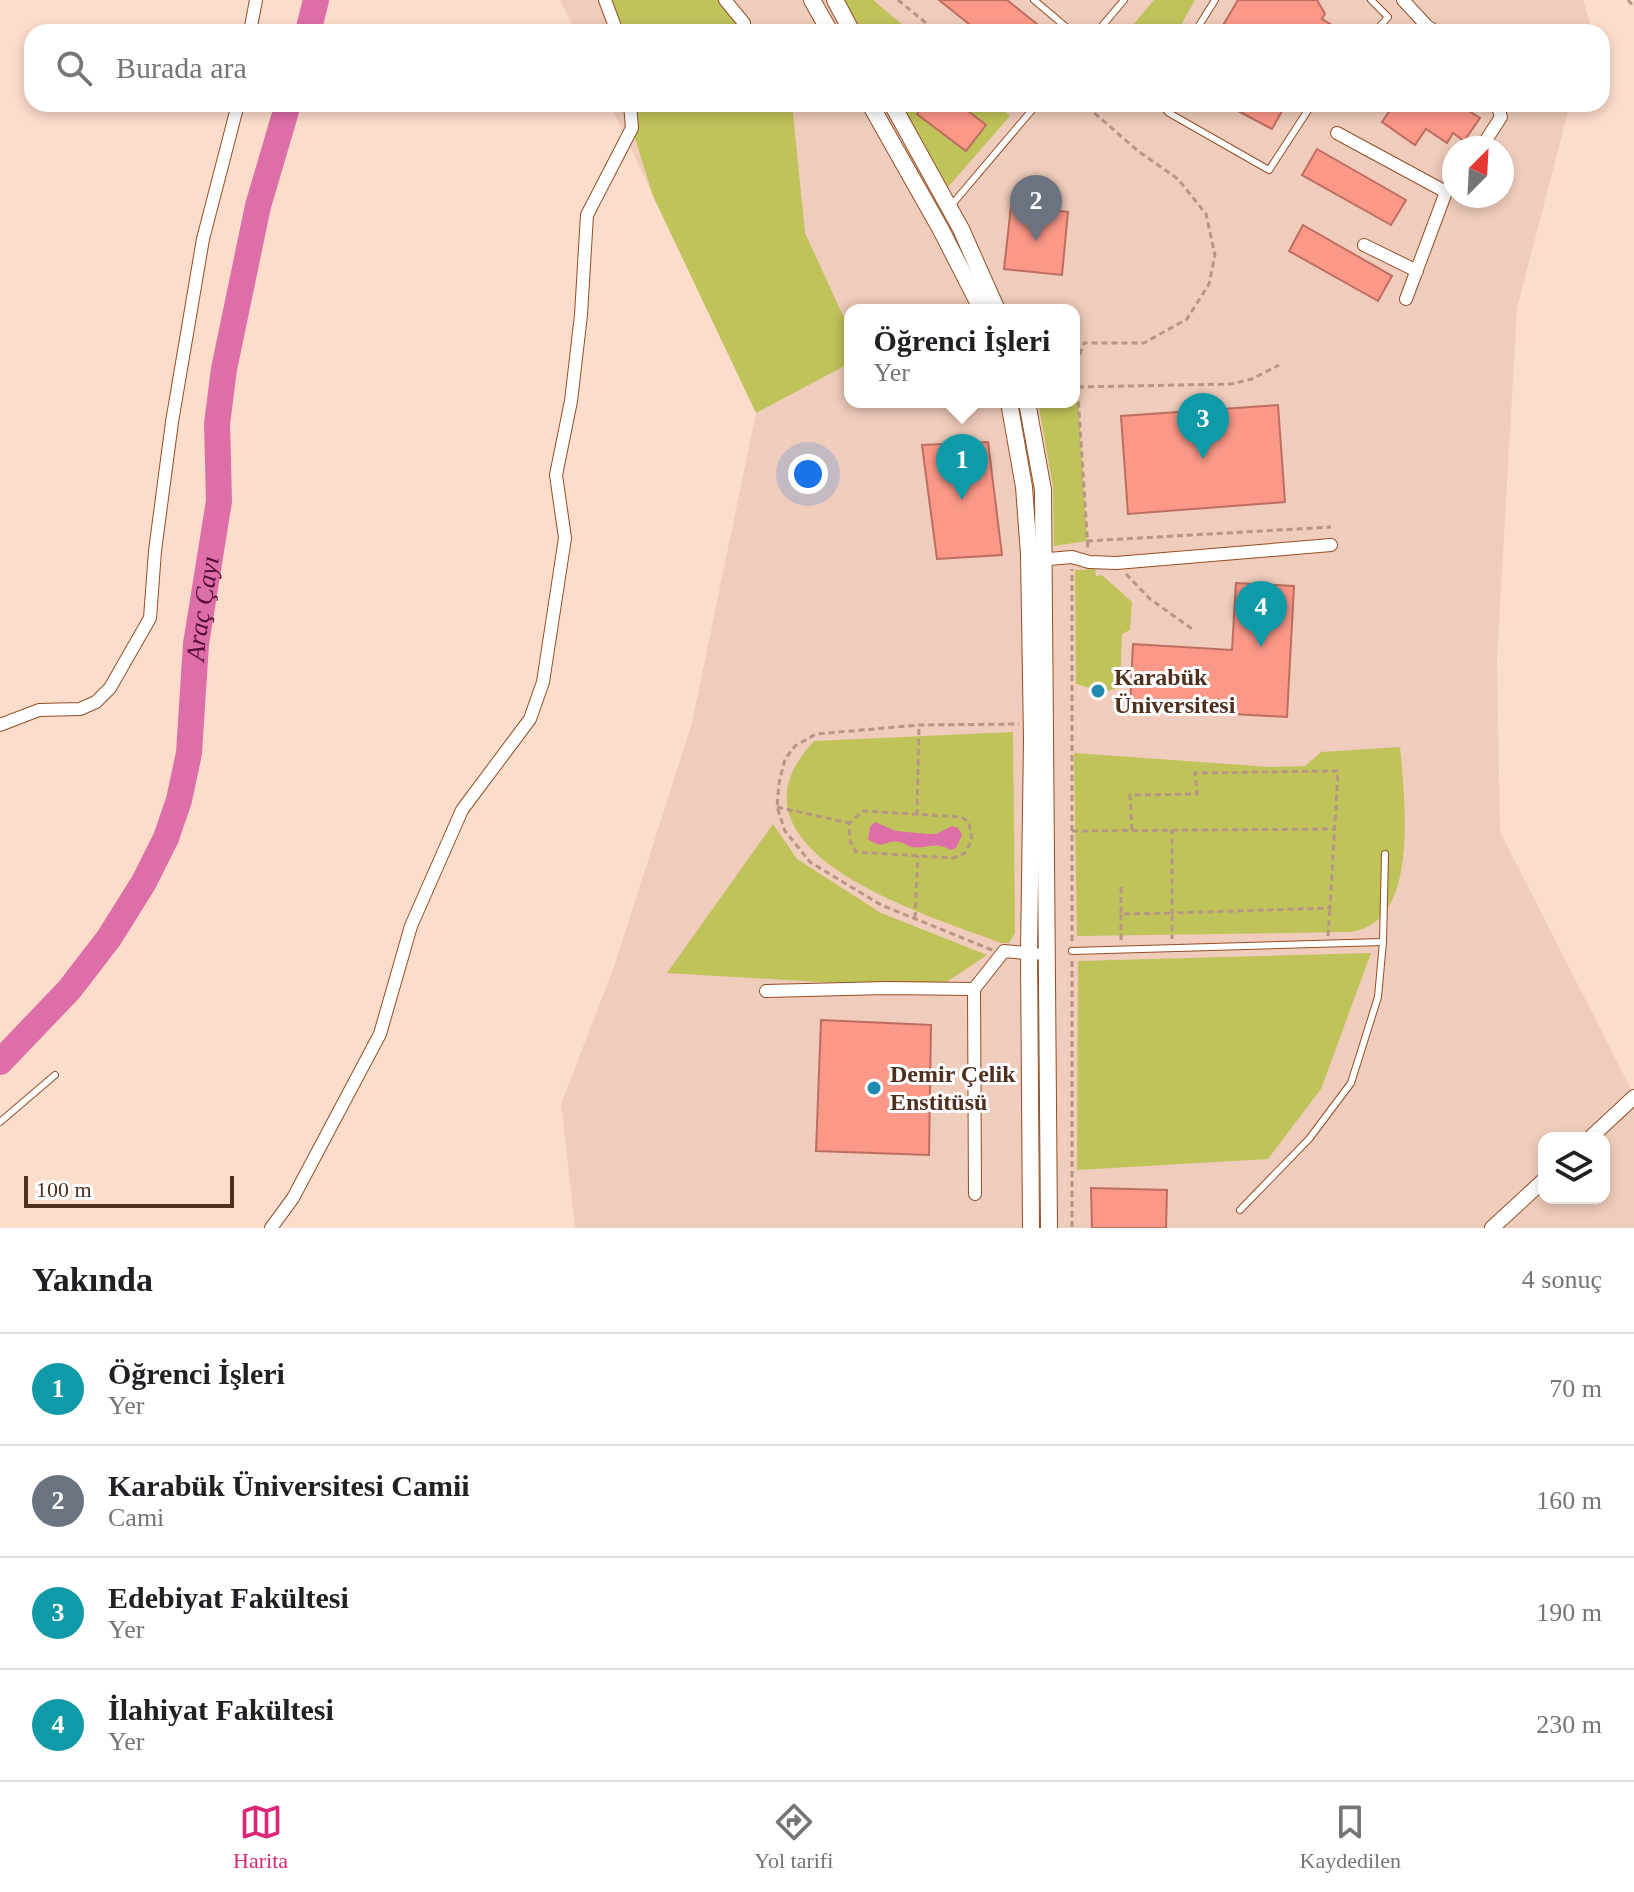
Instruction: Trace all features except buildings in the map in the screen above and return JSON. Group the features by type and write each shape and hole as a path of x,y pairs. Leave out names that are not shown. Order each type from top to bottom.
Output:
{"main road":[{"path":"812,0 826,24"},
{"path":"835,0 848,24"},
{"path":"875,112 979,304"},
{"path":"896,112 949,209 994,304"},
{"path":"1010,408 1037,560 1048,954 1049,1228"},
{"path":"1028,408 1043,490 1037,560 1032,739 1029,954 1031,1228"}],"street":[{"path":"252,24 256,0"},
{"path":"605,0 614,24"},
{"path":"725,0 744,23"},
{"path":"1403,0 1425,24"},
{"path":"0,725 39,710 80,709 96,702 110,688 150,618 155,551 172,422 203,239 236,112"},
{"path":"271,1228 293,1198 380,1034 411,926 462,810 530,719 543,682 565,538 556,475 573,386 587,215 632,128 631,112"},
{"path":"1489,136 1501,117 1499,112"},
{"path":"1337,133 1442,183"},
{"path":"1406,299 1442,207"},
{"path":"1364,245 1417,271"},
{"path":"1037,560 1072,557 1089,562 1116,563 1331,545"},
{"path":"975,1194 974,989 999,953 1048,954"},
{"path":"766,991 974,989"},
{"path":"1596,1132 1634,1097"},
{"path":"1492,1228 1538,1186"}],"lane":[{"path":"1034,0 1062,24"},
{"path":"1104,24 1124,0"},
{"path":"1200,24 1215,0"},
{"path":"1371,0 1388,17 1382,24"},
{"path":"949,209 1030,112"},
{"path":"1168,112 1269,170 1307,112"},
{"path":"1240,1210 1309,1139 1351,1083 1378,997 1385,854"},
{"path":"1072,951 1383,942"},
{"path":"0,1122 55,1075"}],"path":[{"path":"898,0 927,24"},
{"path":"1628,0 1634,7"},
{"path":"1080,352 1084,343 1144,343 1187,319 1209,284 1215,255 1206,214 1178,179 1138,151 1093,112"},
{"path":"1080,387 1231,384 1252,379 1279,365"},
{"path":"1079,408 1089,562"},
{"path":"1087,541 1331,527"},
{"path":"1072,557 1072,1228"},
{"path":"1116,563 1150,599 1195,631"},
{"path":"999,953 881,905 810,862 785,831 777,807 785,759 795,746 816,734 919,725 1019,724"},
{"path":"917,815 919,725"},
{"path":"1132,830 1130,795 1197,794 1195,773 1338,771 1327,944"},
{"path":"777,807 849,823"},
{"path":"863,811 961,817 969,822 972,840 965,853 953,858 856,852 850,841 849,823 863,811"},
{"path":"1072,831 1336,829"},
{"path":"1172,830 1172,948"},
{"path":"915,918 918,856"},
{"path":"1121,887 1121,950"},
{"path":"1121,914 1330,908"}],"shaded area":[{"path":"560,0 1583,0 1590,23 1590,24 572,24"},
{"path":"605,0 725,0 747,24 614,24"},
{"path":"843,0 873,0 902,24 856,24"},
{"path":"1154,0 1195,0 1182,24 1134,24"},
{"name":"Karabük Üniversitesi","path":"614,112 1568,112 1517,308 1497,659 1500,832 1634,1095 1634,1228 575,1228 561,1104 614,967 692,723 756,413"},
{"path":"631,112 793,112 805,233 844,318 844,366 756,413 653,196 632,128"},
{"path":"906,112 1005,112 1010,116 948,187"},
{"path":"1039,408 1079,408 1087,541 1054,546 1053,486"},
{"path":"1095,569 1096,576 1102,575 1132,602 1130,630 1122,634 1120,687 1104,692 1076,684 1075,570"},
{"path":"1013,732 1015,933 1009,943 1001,943 926,915 882,896 841,873 808,846 789,815 789,780 814,741"},
{"path":"1400,747 1405,818 1401,872 1394,896 1383,915 1367,927 1349,932 1077,936 1074,753 1270,767 1305,766 1321,752"},
{"path":"875,822 896,831 928,834 936,834 952,826 958,828 962,835 956,848 950,850 935,845 917,848 894,842 878,844 868,839 870,827"},
{"path":"773,824 797,859 881,913 987,955 945,983 836,983 667,973"},
{"path":"1371,953 1321,1089 1268,1159 1077,1170 1078,961"}],"waterway":[{"name":"Araç Çayı","path":"310,24 316,0"},
{"name":"Araç Çayı","path":"0,1062 69,990 109,938 144,882 166,838 179,800 189,753 196,644 219,501 217,424 224,369 258,206 286,112"}],"place":[{"name":"Karabük Üniversitesi Camii","path":"1036,241"},
{"name":"Edebiyat Fakültesi","path":"1203,459"},
{"name":"Öğrenci İşleri","path":"962,500"},
{"name":"İlahiyat Fakültesi","path":"1261,647"},
{"name":"Karabük Üniversitesi","path":"1098,691"},
{"name":"Demir Çelik Enstitüsü","path":"874,1088"}]}
